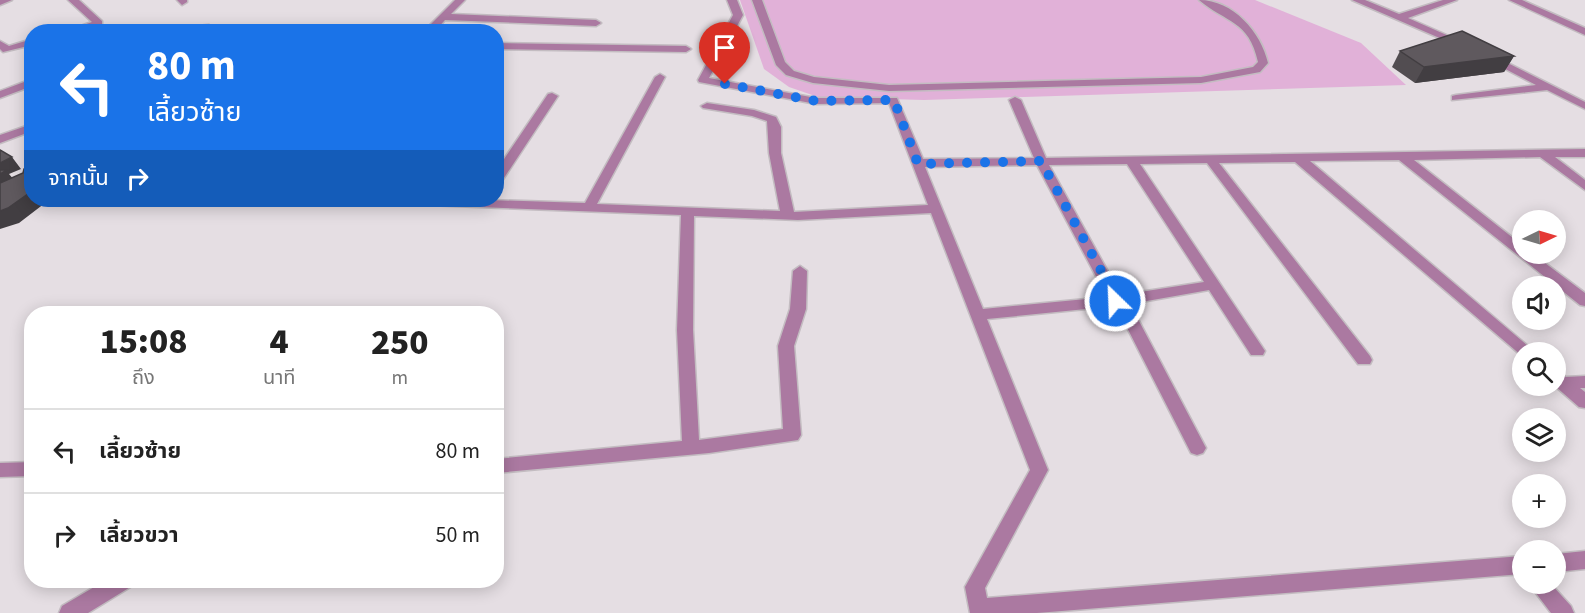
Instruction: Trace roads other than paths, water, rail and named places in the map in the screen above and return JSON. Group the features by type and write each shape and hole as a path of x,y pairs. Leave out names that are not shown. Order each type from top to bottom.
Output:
{"street":[{"path":"0,2 7,0"},
{"path":"73,0 99,23 96,24"},
{"path":"437,24 460,0"},
{"path":"732,0 738,15 703,80 816,101 894,100 1040,470 975,587 979,610 1512,566"},
{"path":"757,0 780,63 790,73 813,80 889,88 1201,80 1256,70 1263,63 1258,42 1233,16 1204,0"},
{"path":"1357,0 1477,50 1585,106"},
{"path":"1401,17 1452,0"},
{"path":"1514,0 1585,32"},
{"path":"444,17 596,23"},
{"path":"1437,46 1454,40"},
{"path":"0,44 7,50 24,45"},
{"path":"504,46 686,49"},
{"path":"588,209 660,77"},
{"path":"0,95 24,85"},
{"path":"1456,98 1548,87"},
{"path":"504,169 552,96"},
{"path":"1015,100 1041,161 1197,448"},
{"path":"707,106 769,116 772,119 776,127 775,153 788,216"},
{"path":"0,139 24,130"},
{"path":"918,164 1585,153"},
{"path":"1543,154 1585,186"},
{"path":"1402,156 1512,243"},
{"path":"1299,158 1515,342"},
{"path":"1210,159 1364,360"},
{"path":"1131,160 1257,351"},
{"path":"504,203 588,209 788,216 936,209"},
{"path":"688,212 684,299 685,391 690,447"},
{"path":"1538,264 1585,301"},
{"path":"504,465 792,435 786,346 798,309 800,271"},
{"path":"977,315 1118,300 1213,285"},
{"path":"1566,381 1585,382"},
{"path":"1566,386 1585,402"},
{"path":"0,470 24,470"},
{"path":"1566,562 1585,560"},
{"path":"69,613 111,588"},
{"path":"1548,594 1564,613"}]}
